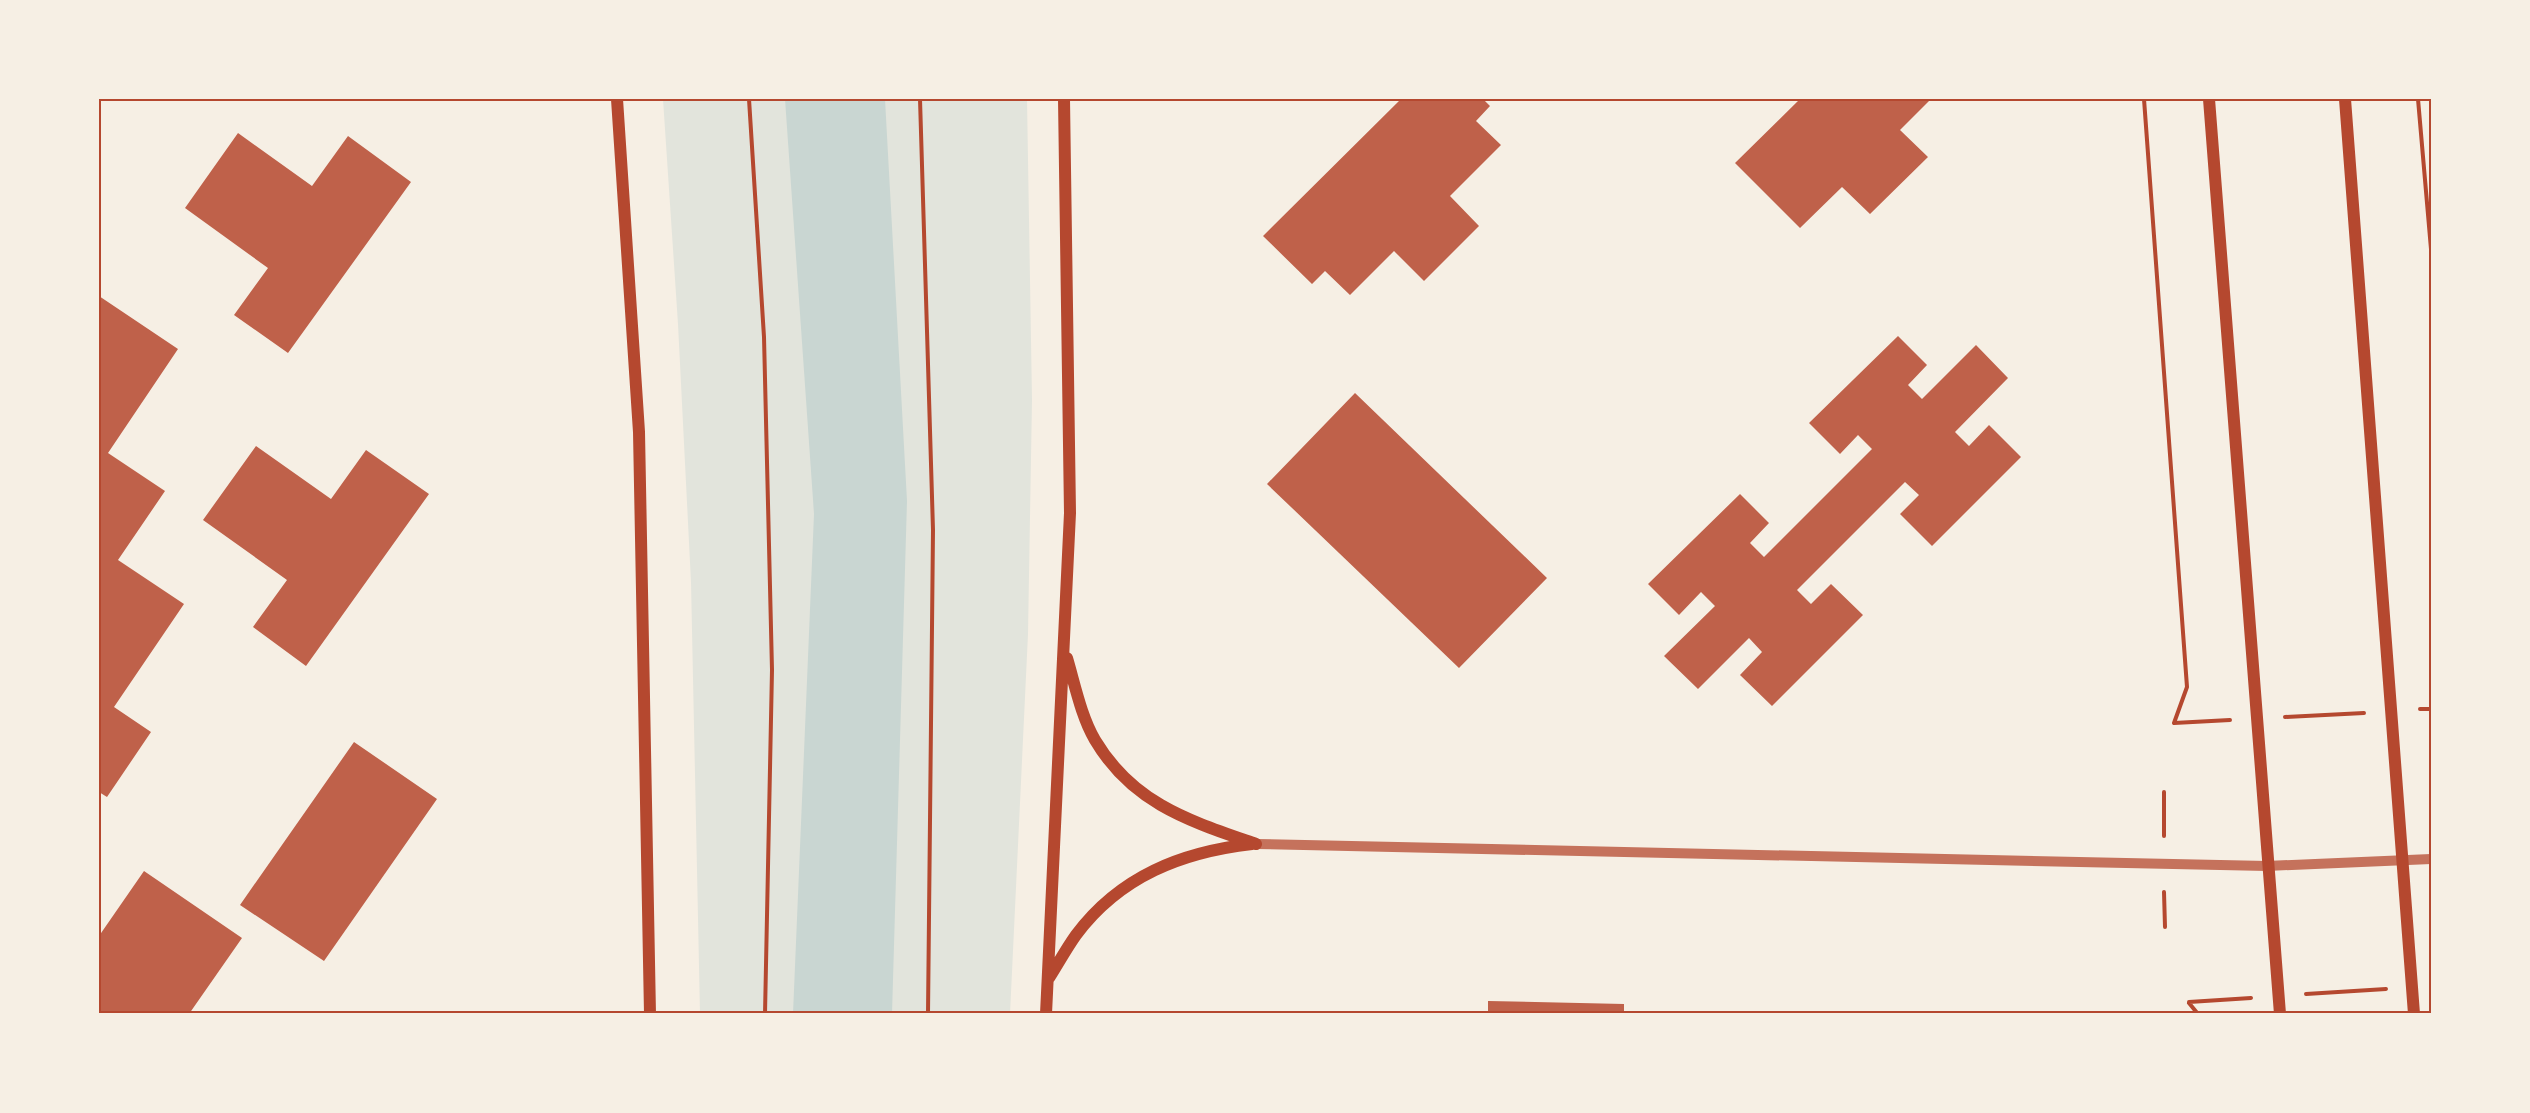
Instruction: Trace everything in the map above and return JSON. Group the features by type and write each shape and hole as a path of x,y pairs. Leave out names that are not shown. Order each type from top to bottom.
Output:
{"main road":[{"path":"617,99 639,432 650,1014"},
{"path":"1046,1014 1070,513 1064,99"},
{"path":"2209,99 2280,1014"},
{"path":"2345,99 2414,1014"},
{"path":"1064,647 1078,696 1094,739 1119,774 1149,799 1187,820 1256,844"},
{"path":"1048,979 1077,934 1107,902 1140,877 1178,859 1213,849 1256,844"}],"street":[{"path":"1256,844 2267,866 2431,859"}],"path":[{"path":"749,99 764,337 772,670 765,1014"},
{"path":"920,99 933,530 928,1014"},
{"path":"2144,99 2187,687 2174,723 2431,709"},
{"path":"2418,99 2431,249"},
{"path":"2198,1014 2189,1002 2412,988"}],"shaded area":[{"path":"663,99 1027,99 1032,400 1028,634 1010,1014 700,1014 691,582 678,324"},
{"path":"785,99 885,99 907,501 892,1014 793,1014 814,514"}],"building":[{"path":"1401,99 1483,99 1490,106 1476,121 1501,145 1450,196 1479,226 1424,281 1394,251 1350,295 1325,271 1312,284 1263,236"},
{"path":"1800,99 1931,99 1900,130 1928,157 1870,214 1842,187 1800,228 1735,163"},
{"path":"238,133 312,186 348,136 411,182 288,353 234,315 268,268 185,208"},
{"path":"99,296 178,349 108,453 165,491 118,560 184,604 114,707 151,732 107,797 99,792"},
{"path":"1898,336 1927,365 1908,385 1922,399 1976,345 2008,378 1955,432 1969,446 1989,425 2021,457 1932,546 1900,514 1919,495 1905,482 1797,590 1811,604 1831,584 1863,615 1772,706 1740,675 1762,652 1749,638 1698,689 1664,656 1715,606 1701,592 1679,615 1648,584 1740,494 1769,523 1750,543 1764,557 1872,449 1858,435 1840,454 1809,423"},
{"path":"1355,393 1547,578 1459,668 1267,484"},
{"path":"256,446 331,499 366,450 429,494 306,666 253,627 287,580 203,520"},
{"path":"354,742 437,799 324,961 240,905"},
{"path":"144,871 242,938 189,1014 99,1014 99,936"},
{"path":"1488,1001 1624,1004 1624,1014 1488,1014"}]}
